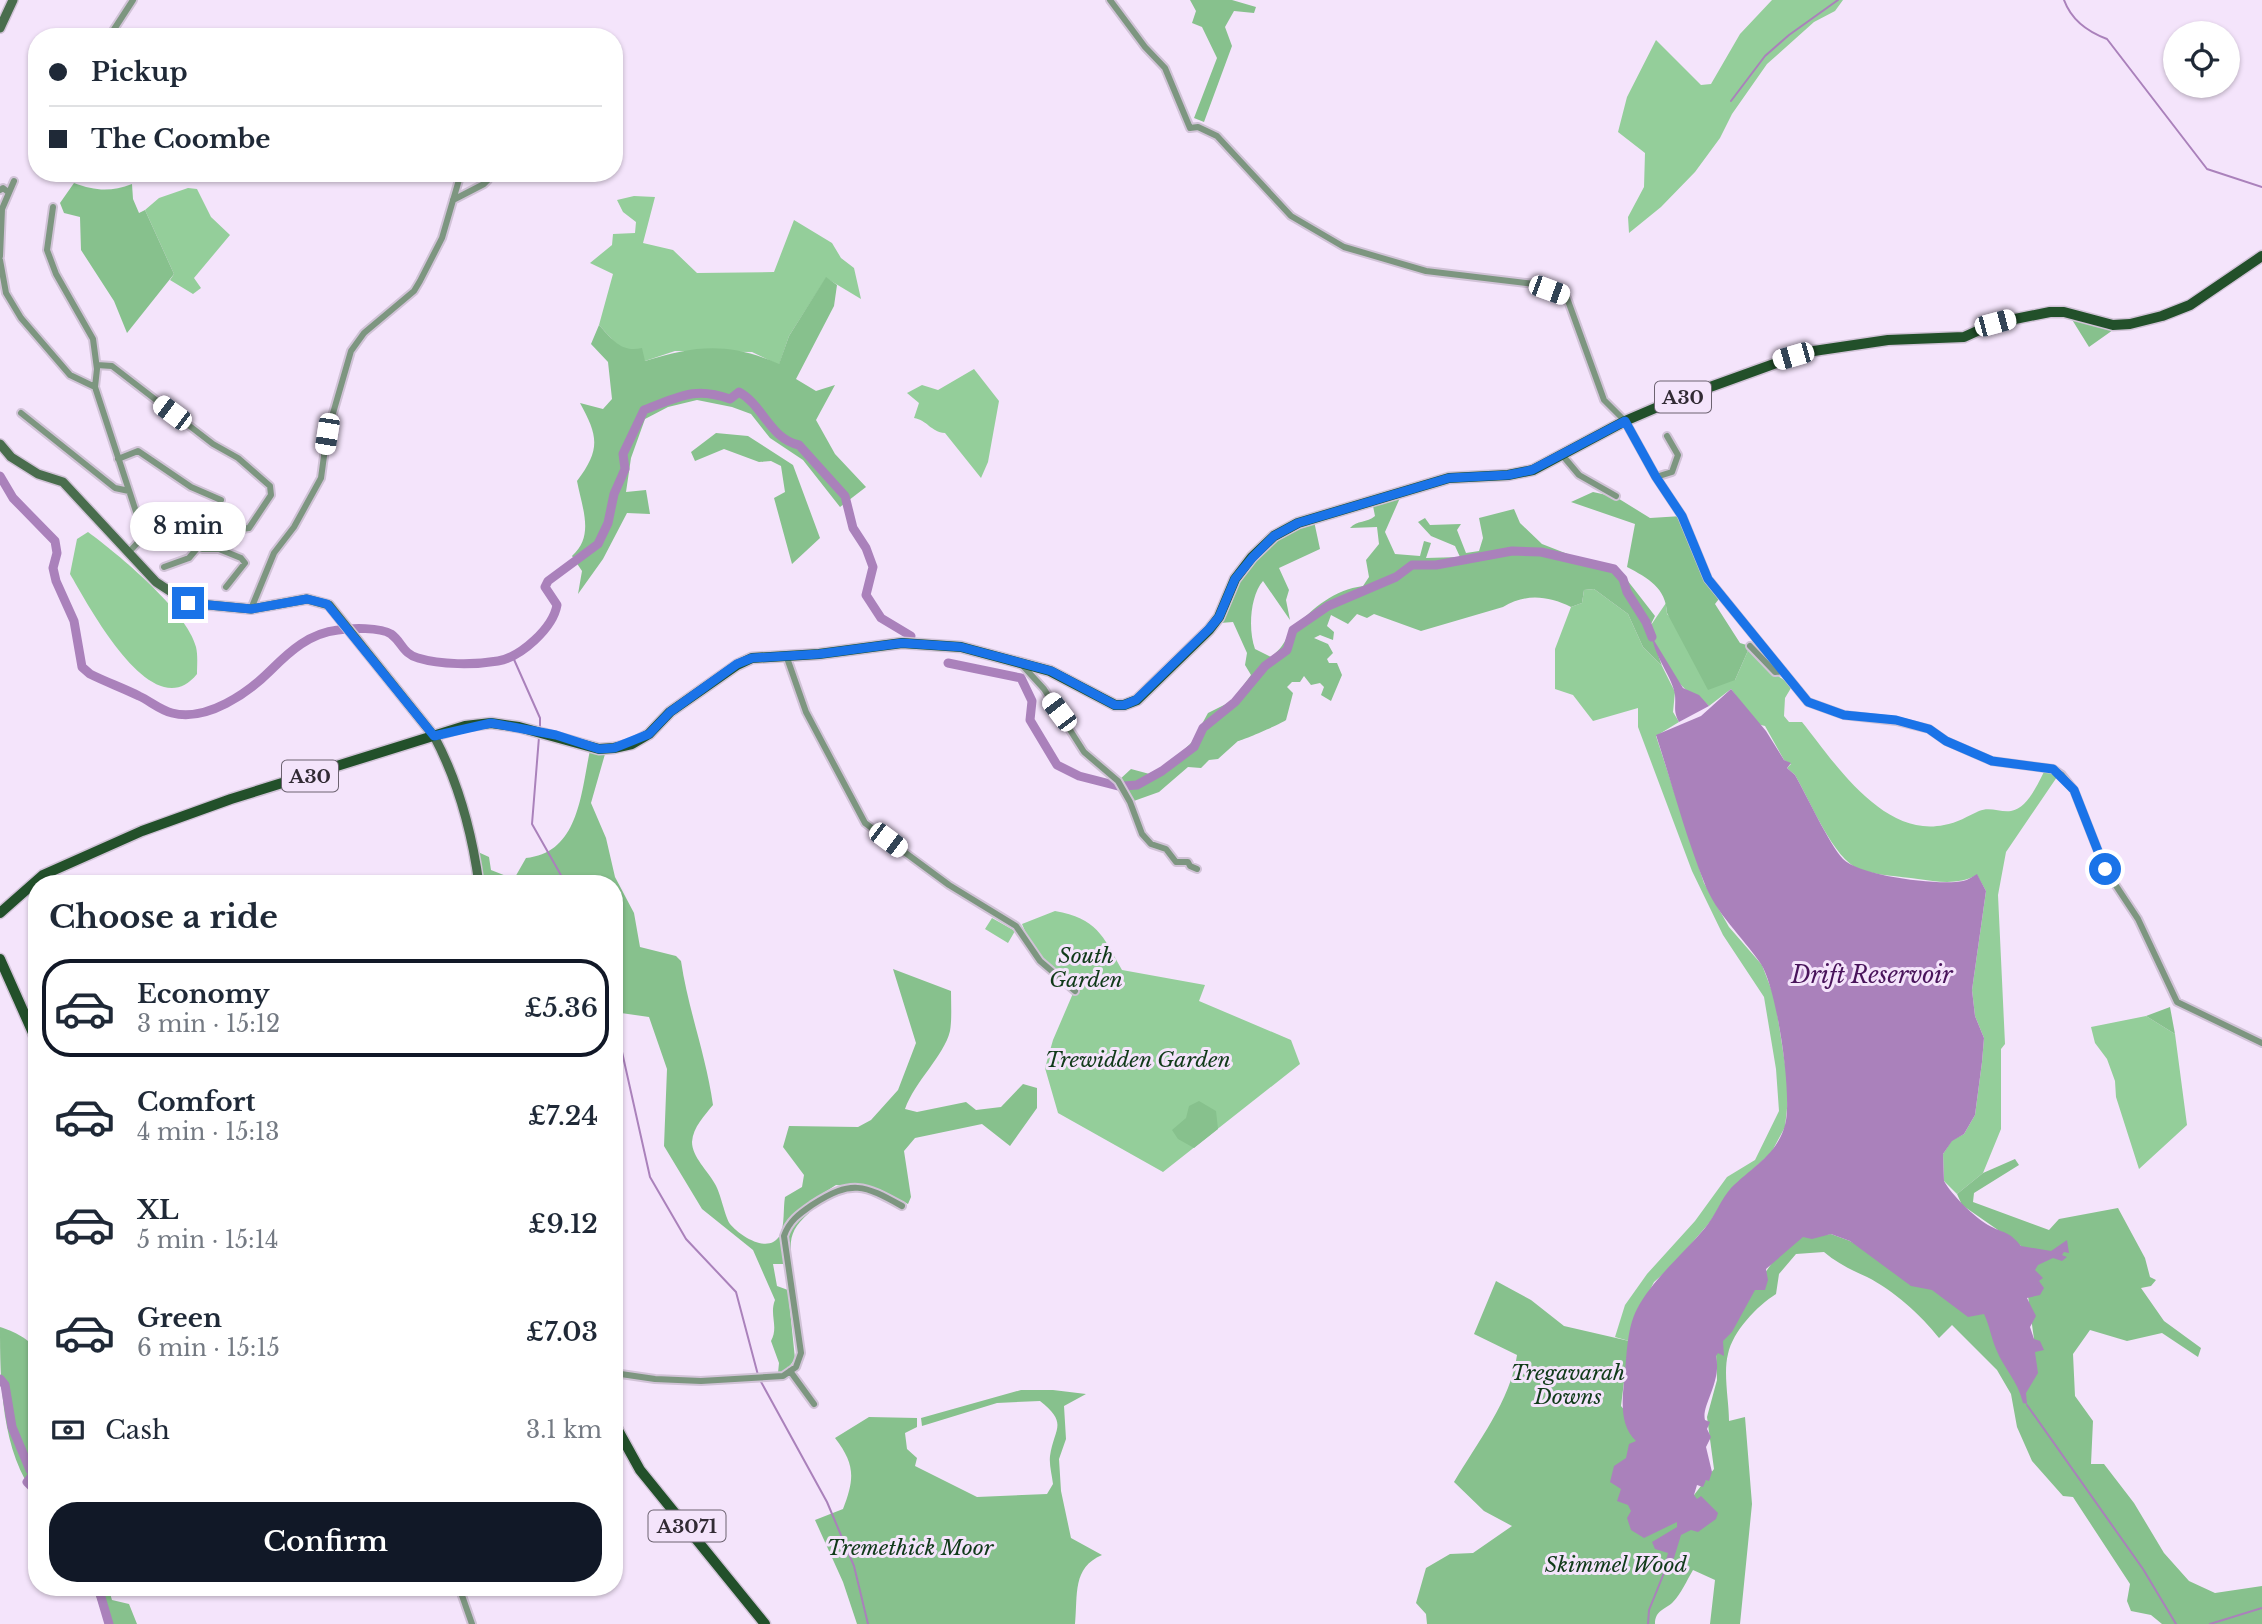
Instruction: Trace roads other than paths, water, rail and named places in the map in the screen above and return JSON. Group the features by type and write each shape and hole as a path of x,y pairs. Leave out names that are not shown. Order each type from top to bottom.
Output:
{"main road":[{"path":"0,28 12,1"},
{"name":"A30","path":"43,875 142,831 232,799 434,736 491,723 539,731 599,749 632,744 649,734 670,712 737,664 752,658 819,654 913,642 961,647 1051,671 1115,705 1124,705 1136,700 1209,629 1219,617 1235,579 1274,536 1298,523 1430,482 1468,475 1508,475 1532,470 1625,421 1775,361 1839,345 1964,337 1995,323 2050,312 2064,312 2113,325 2130,324 2190,305 2262,256"},
{"path":"0,444 11,457 38,474 63,482 156,582 188,603 251,609 307,599 327,604 434,736 447,760 472,837 478,875"},
{"name":"A30","path":"0,919 2,911 28,888"},
{"path":"0,959 2,970 28,1023"},
{"name":"A3071","path":"623,1439 640,1470 765,1624"}],"street":[{"path":"115,28 134,0"},
{"path":"1110,0 1144,47 1165,68 1190,128 1198,127 1217,136 1291,216 1360,253 1426,271 1535,284 1563,295 1589,351 1604,400 1625,421 1656,477 1682,516 1708,579 1808,702 1823,708 1929,729 1946,741 1992,761 2053,769 2062,775 2074,790 2105,869 2138,919 2177,1003 2262,1043"},
{"path":"15,181 2,209 0,258 6,293 21,318 70,375 95,387"},
{"path":"251,609 274,553 294,527 321,478 327,434 351,351 364,333 414,291 442,238 458,182"},
{"path":"453,200 486,182"},
{"path":"0,190 7,189 8,192"},
{"path":"53,207 47,250 56,274 86,322 93,339 97,365 95,387 144,536 129,551"},
{"path":"97,365 112,366 213,444 238,458 270,486 271,495 249,528 226,531 219,548"},
{"path":"22,413 114,488 129,491"},
{"path":"1656,477 1672,472 1678,454 1667,436"},
{"path":"118,459 138,451 191,487 221,500"},
{"path":"1563,456 1578,475 1616,496"},
{"path":"183,517 199,546 210,551 219,548 241,558 245,563 226,587"},
{"path":"164,567 189,558 199,546"},
{"path":"1750,646 1775,672 1783,671"},
{"path":"786,654 806,712 865,823 949,885 1016,926 1040,961 1074,990"},
{"path":"1022,664 1044,689 1084,752 1118,781 1130,802 1142,834 1151,844 1166,849 1176,862 1188,862 1197,869"},
{"path":"623,1375 655,1380 783,1376 796,1367 801,1353 784,1236 788,1224 832,1192 850,1188 882,1193 902,1206"},
{"path":"790,1371 814,1404"},
{"path":"462,1596 472,1624"}],"water":[{"path":"1652,637 1683,688 1699,695 1709,706 1679,722 1675,712 1674,688"},
{"name":"Drift Reservoir","path":"1731,689 1766,731 1784,760 1791,763 1787,768 1795,775 1843,859 1852,865 1882,875 1919,881 1963,881 1977,874 1986,891 1972,990 1975,1016 1984,1038 1982,1062 1975,1115 1964,1134 1952,1141 1943,1154 1944,1181 1957,1199 1976,1217 2009,1235 2021,1246 2051,1251 2067,1240 2069,1253 2064,1252 2062,1255 2067,1257 2062,1261 2053,1258 2038,1265 2035,1270 2043,1278 2039,1281 2044,1288 2040,1295 2027,1298 2036,1316 2030,1327 2034,1339 2040,1341 2044,1350 2035,1352 2038,1373 2026,1393 2027,1404 2023,1403 2018,1388 1999,1356 1984,1314 1968,1317 1932,1290 1911,1286 1850,1241 1831,1234 1812,1239 1803,1237 1766,1269 1768,1280 1765,1290 1755,1290 1732,1332 1723,1341 1724,1356 1718,1353 1716,1356 1716,1375 1705,1414 1705,1420 1710,1422 1707,1429 1711,1437 1706,1447 1712,1472 1703,1487 1697,1485 1694,1495 1697,1499 1701,1496 1718,1513 1716,1519 1698,1532 1691,1530 1681,1535 1674,1558 1664,1567 1668,1553 1655,1549 1652,1542 1677,1527 1677,1522 1644,1538 1631,1530 1627,1518 1631,1511 1628,1505 1617,1501 1621,1489 1610,1482 1614,1466 1626,1458 1629,1444 1636,1441 1627,1428 1623,1406 1633,1317 1643,1298 1705,1228 1731,1188 1776,1145 1785,1125 1787,1111 1782,1043 1767,977 1761,964 1709,894 1656,735 1701,716"}],"waterway":[{"path":"1731,101 1765,56 1838,0"},
{"path":"2064,0 2081,24 2107,39 2207,169 2262,187"},
{"path":"0,476 13,498 55,541 57,553 53,568 74,621 82,667 90,674 168,712 185,715 226,704 251,688 301,644 318,635 344,629 386,632 395,637 413,656 437,662 489,662 516,654 543,632 554,614 557,605 545,587 548,581 598,544 608,523 614,494 625,469 623,454 644,410 677,397 696,393 730,399 739,392 781,436 799,445 845,496 853,528 866,548 873,567 866,595 881,618 911,636"},
{"path":"1124,786 1137,785 1162,771 1194,747 1203,728 1235,702 1265,666 1287,650 1293,630 1328,606 1396,577 1412,565 1436,565 1512,551 1541,552 1614,569 1623,579 1627,592 1652,637"},
{"path":"512,655 540,718 540,727"},
{"path":"948,663 1021,678 1032,701 1030,720 1057,765 1079,776 1118,786"},
{"path":"539,737 532,824 561,875"},
{"path":"623,1056 650,1177 686,1239 736,1292 758,1375"},
{"path":"0,1379 5,1385 12,1427 28,1465"},
{"path":"760,1380 827,1502 854,1566 868,1624"},
{"path":"2027,1405 2143,1569 2176,1624"},
{"path":"1648,1624 1649,1610 1668,1563"},
{"path":"101,1596 109,1624"},
{"path":"2210,1624 2262,1608"}],"park label":[{"name":"South Garden","path":"1086,968"},
{"name":"Trewidden Garden","path":"1138,1060"},
{"name":"Tregavarah Downs","path":"1568,1385"},
{"name":"Tremethick Moor","path":"910,1548"},
{"name":"Skimmel Wood","path":"1616,1565"}]}
